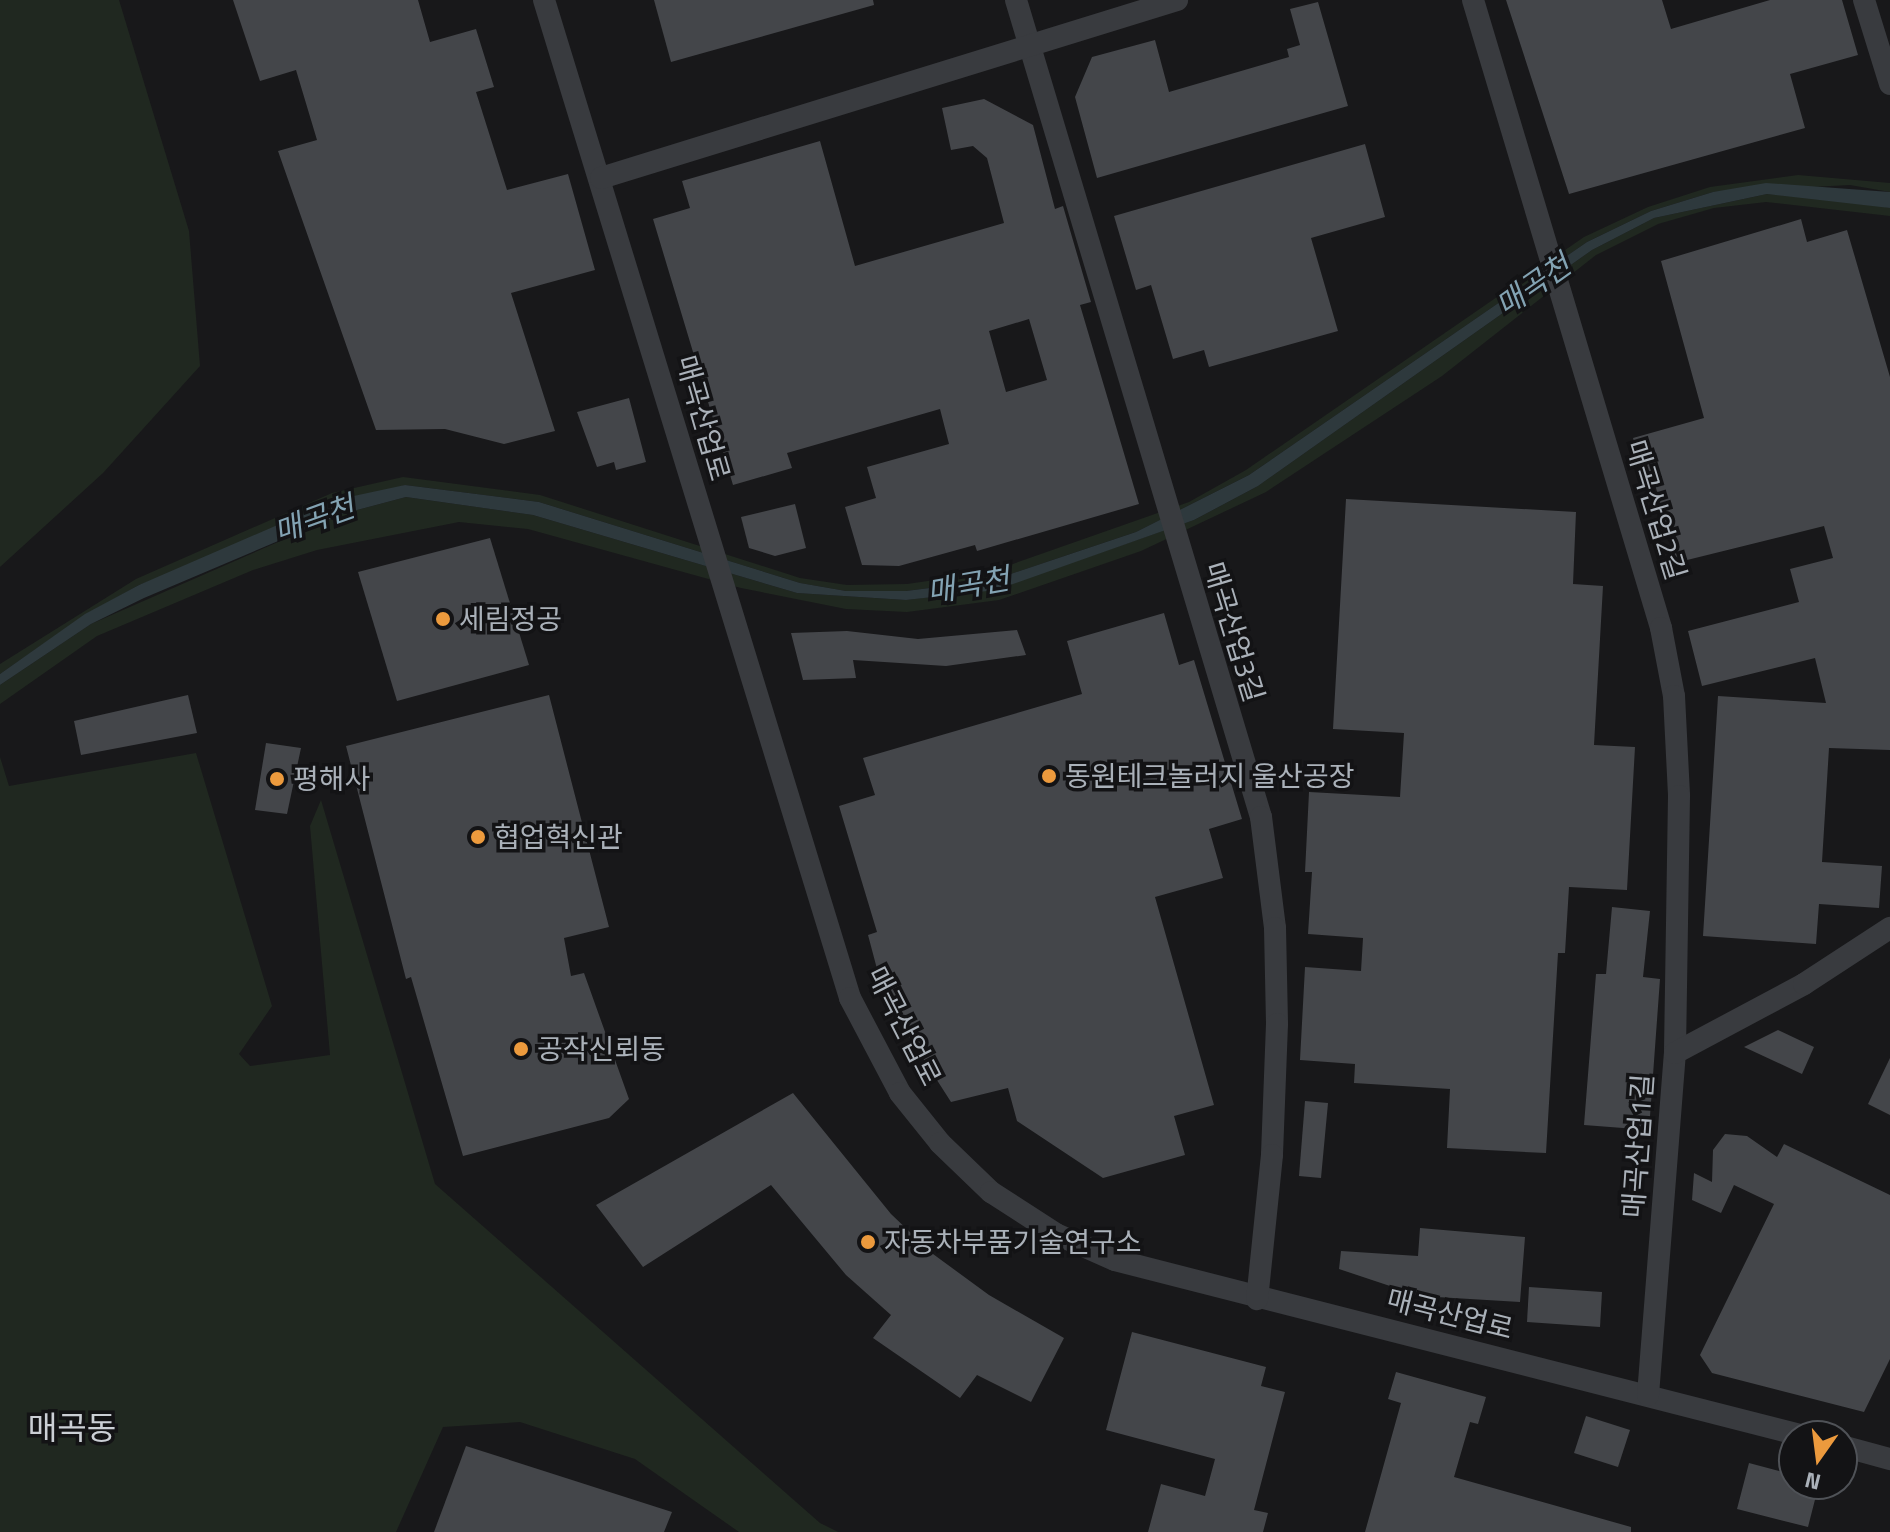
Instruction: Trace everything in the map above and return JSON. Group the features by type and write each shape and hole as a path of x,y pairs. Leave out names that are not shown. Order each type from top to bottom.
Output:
{"street":[{"name":"매곡산업로","path":"544,0 601,178 716,573 850,998 900,1093 940,1143 991,1192 1056,1234 1115,1260 1257,1299 1778,1429"},
{"name":"매곡산업3길","path":"1016,0 1180,558 1261,817 1272,894 1275,1093 1257,1299"},
{"path":"601,178 1177,0"},
{"name":"매곡산업2길","path":"1473,0 1661,628 1674,696 1679,796 1675,1053"},
{"path":"1864,0 1890,84"},
{"name":"매곡산업1길","path":"1648,1395 1675,1053 1804,984 1890,928"},
{"path":"1858,1450 1890,1459"}],"shaded area":[{"path":"0,0 119,0 189,231 200,366 103,473 0,567"},
{"path":"1798,175 1890,183 1890,192 1850,185 1713,192 1651,211 1587,242 1249,475 1136,532 993,580 906,591 846,591 800,583 539,502 405,485 139,585 85,615 0,674 0,664 136,579 332,493 403,477 540,495 800,578 847,585 907,584 990,572 1189,502 1246,470 1584,237 1648,207 1710,187"},
{"path":"1767,194 1849,200 1890,208 1890,216 1766,202 1714,208 1658,224 1596,255 1442,376 1266,492 1141,551 999,600 907,612 846,609 741,588 528,529 459,522 317,550 253,570 97,636 0,704 0,685 91,624 342,514 406,497 533,515 797,593 906,600 996,589 1194,520 1258,486 1592,250 1654,218"},
{"path":"196,753 272,1006 239,1054 250,1066 330,1055 310,826 321,800 435,1184 820,1523 838,1532 739,1532 635,1459 520,1422 443,1427 396,1532 0,1532 0,757 9,786"}],"water":[{"name":"매곡천","path":"1766,183 1890,192 1890,208 1767,194 1654,218 1592,250 1258,486 1194,520 996,590 906,600 797,593 533,515 406,497 342,514 144,598 91,624 0,685 0,674 85,614 139,585 335,500 405,485 539,502 800,583 846,591 906,591 993,580 1136,532 1249,475 1587,242 1651,211 1713,192"}],"building":[{"path":"233,0 418,0 430,42 476,29 494,87 476,92 507,190 568,174 595,270 511,293 555,431 504,444 445,429 376,430 278,151 317,140 296,70 260,81"},
{"path":"654,0 873,0 874,5 671,62"},
{"path":"1506,0 1662,0 1671,29 1770,0 1842,0 1858,55 1790,74 1805,128 1569,194"},
{"path":"1318,2 1348,106 1097,178 1075,97 1092,57 1155,40 1169,92 1289,57 1287,49 1300,45 1290,9"},
{"path":"984,99 1033,125 1055,209 1063,206 1091,302 1080,305 1139,504 977,551 975,545 899,566 862,565 845,507 876,498 867,467 949,444 940,409 787,453 792,468 733,485 653,219 690,208 682,181 820,141 855,266 1004,223 987,158 973,146 951,150 942,108","holes":["1029,319 1047,380 1006,392 989,331"]},
{"path":"1365,144 1385,217 1311,238 1338,331 1209,367 1204,350 1173,359 1151,285 1136,290 1114,216"},
{"path":"1801,219 1807,242 1847,230 1890,377 1890,750 1829,748 1822,862 1882,866 1879,908 1819,904 1816,944 1703,936 1718,696 1826,703 1815,658 1702,686 1688,631 1799,602 1790,569 1833,558 1824,526 1675,563 1655,484 1647,486 1633,438 1704,418 1661,261"},
{"path":"629,398 646,462 616,470 614,462 597,467 577,412"},
{"path":"1346,499 1576,512 1573,584 1603,586 1594,745 1635,747 1627,890 1569,887 1565,953 1558,953 1546,1153 1447,1148 1450,1089 1354,1083 1355,1064 1300,1060 1305,967 1361,971 1363,938 1308,934 1312,872 1305,872 1309,792 1400,797 1404,733 1333,729"},
{"path":"795,504 806,548 775,556 749,548 741,517"},
{"name":"세림정공","path":"490,538 529,665 397,701 358,572"},
{"path":"1164,613 1179,665 1194,660 1242,819 1209,829 1223,878 1155,897 1214,1105 1174,1116 1185,1155 1103,1178 1017,1121 1008,1088 951,1102 885,999 868,935 877,932 839,806 875,795 863,758 1082,694 1067,641"},
{"path":"1017,630 1026,655 946,666 853,660 856,678 803,680 791,633 847,631 918,639"},
{"path":"188,695 197,733 81,755 74,721"},
{"name":"협업혁신관","path":"549,695 609,927 564,938 571,976 584,973 629,1099 609,1118 463,1156 411,977 406,979 346,746"},
{"name":"평해사","path":"266,743 301,748 287,814 255,810"},
{"path":"1612,907 1650,911 1643,977 1660,979 1649,1130 1584,1125 1596,974 1606,974"},
{"path":"1778,1030 1814,1047 1802,1074 1744,1047"},
{"path":"1890,1058 1890,1115 1868,1104"},
{"name":"자동차부품기술연구소","path":"793,1093 891,1214 933,1254 989,1295 1064,1338 1031,1402 977,1375 960,1398 873,1338 891,1315 846,1275 771,1185 643,1267 596,1205"},
{"path":"1305,1101 1328,1103 1321,1178 1299,1176"},
{"path":"1725,1134 1747,1136 1777,1157 1784,1144 1890,1195 1890,1359 1864,1412 1712,1373 1700,1355 1774,1204 1734,1185 1721,1213 1692,1200 1694,1173 1712,1182 1713,1150"},
{"path":"1420,1228 1525,1237 1520,1302 1420,1296 1339,1269 1341,1251 1418,1256"},
{"path":"1529,1287 1602,1292 1600,1327 1527,1322"},
{"path":"1132,1332 1266,1367 1261,1386 1285,1392 1254,1510 1268,1513 1263,1532 1148,1532 1161,1484 1205,1496 1215,1459 1106,1430"},
{"path":"1396,1372 1486,1397 1478,1424 1470,1422 1454,1477 1631,1527 1631,1532 1365,1532 1401,1403 1388,1399"},
{"path":"1586,1416 1630,1430 1618,1467 1574,1453"},
{"path":"466,1446 672,1512 664,1532 434,1532"},
{"path":"1749,1463 1778,1471 1778,1500 1815,1500 1808,1527 1737,1509"}],"place":[{"name":"세림정공","path":"443,619"},
{"name":"동원테크놀러지 울산공장","path":"1049,776"},
{"name":"평해사","path":"277,779"},
{"name":"협업혁신관","path":"478,837"},
{"name":"공작신뢰동","path":"521,1049"},
{"name":"자동차부품기술연구소","path":"868,1242"}],"district":[{"name":"매곡동","path":"72,1427"}]}
